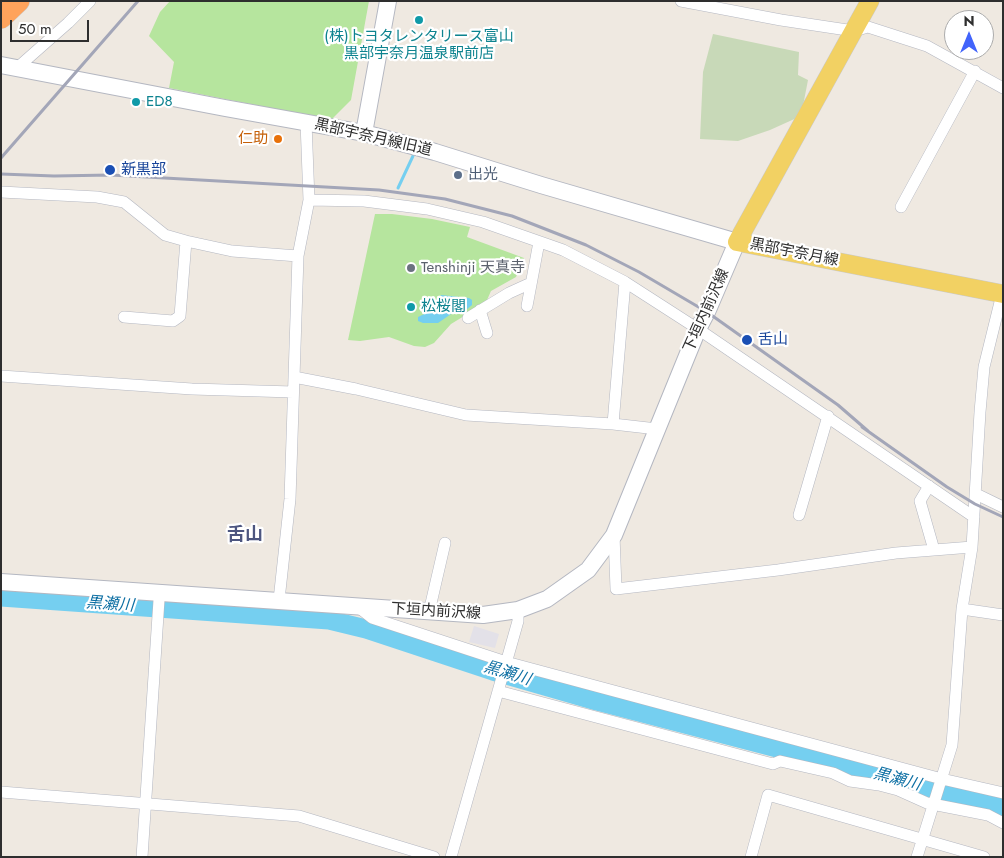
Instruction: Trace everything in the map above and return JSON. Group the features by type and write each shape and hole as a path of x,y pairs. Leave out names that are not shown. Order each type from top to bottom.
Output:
{"highway":[{"path":"1,18 18,1"}],"main road":[{"path":"364,133 388,1"},
{"name":"黒部宇奈月線","path":"870,1 737,242 1002,294"},
{"name":"黒部宇奈月線旧道","path":"9,67 364,133 435,152 737,242"},
{"name":"下垣内前沢線","path":"1,582 159,597 280,600 484,615 518,610 547,599 588,570 614,536 698,329 737,242"}],"street":[{"path":"9,67 68,23 90,1"},
{"path":"681,1 781,20 854,31 868,26 927,46 1003,88"},
{"path":"901,207 975,72"},
{"path":"280,600 290,499 298,256 308,200 306,122"},
{"path":"1,192 97,197 124,202 165,235 186,242 232,251 298,256"},
{"path":"308,200 364,201 427,209 483,222 563,250 625,282 698,329 974,517"},
{"path":"124,316 173,321 180,316 186,242"},
{"path":"527,306 539,242"},
{"path":"613,424 625,282"},
{"path":"468,318 509,293 530,283"},
{"path":"917,857 952,745 962,609 972,546 984,367 1002,294"},
{"path":"480,310 487,333"},
{"path":"1,376 192,389 293,392"},
{"path":"294,377 356,389 466,415 613,424 657,429"},
{"path":"799,515 828,416"},
{"path":"929,486 920,501 934,550"},
{"path":"976,494 1003,507"},
{"path":"614,536 616,589 778,570 896,552 972,546"},
{"path":"429,612 445,543"},
{"path":"142,857 159,597"},
{"path":"358,607 372,618 506,662 942,779 1003,793"},
{"path":"962,609 1003,615"},
{"path":"450,857 518,622 518,610"},
{"path":"499,688 773,764 780,761 833,773 850,781 898,790 934,802 988,815 1003,823"},
{"path":"1,792 299,816 434,857"},
{"path":"751,857 768,795 984,857"}],"shaded area":[{"path":"474,626 499,634 495,648 469,642"}],"green space":[{"path":"170,1 369,1 351,100 331,120 169,88 174,62 149,36 160,12"},
{"path":"713,34 799,52 798,75 808,80 801,116 770,130 738,141 700,139 703,72"},
{"path":"375,214 432,219 470,227 467,237 524,258 516,277 491,291 487,300 451,324 434,343 425,347 414,346 389,337 360,341 348,340"}],"water":[{"path":"441,295 469,298 472,300 472,305 466,310 454,312 438,323 418,321 418,317 433,310"}],"waterway":[{"path":"398,188 413,156"},
{"name":"黒瀬川","path":"1,597 329,620 366,629 493,671 597,701 1003,807"}],"railway":[{"path":"1,158 138,1"},
{"path":"1,174 54,176 111,175 379,190 445,199 512,216 586,245 639,272 707,312 838,405 868,431"},
{"path":"862,427 947,487 975,504 1003,517"}],"place":[{"name":"(株)トヨタレンタリース富山 黒部宇奈月温泉駅前店","path":"419,20"},
{"name":"ED8","path":"136,102"},
{"name":"仁助","path":"278,139"},
{"name":"新黒部","path":"110,170"},
{"name":"出光","path":"458,175"},
{"name":"Tenshinji 天真寺","path":"411,268"},
{"name":"松桜閣","path":"411,307"},
{"name":"舌山","path":"747,340"}],"district":[{"name":"舌山","path":"245,536"}]}
